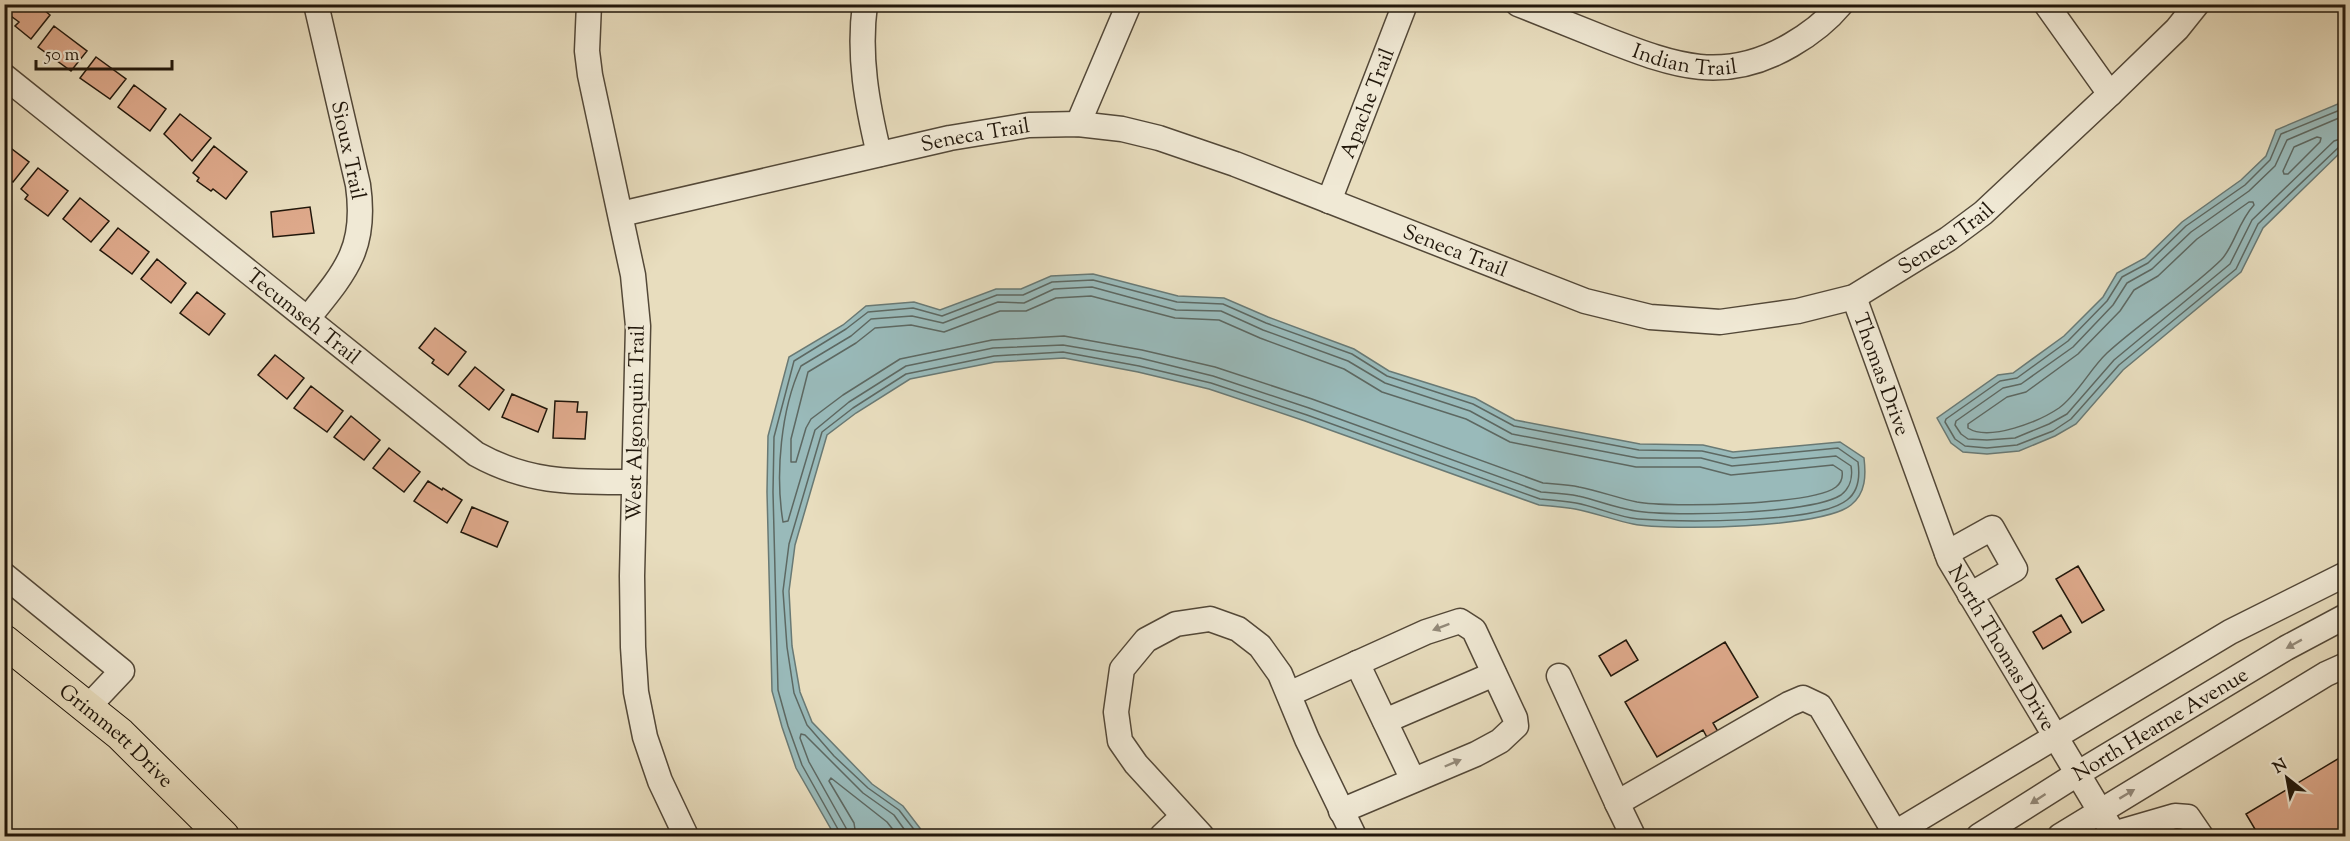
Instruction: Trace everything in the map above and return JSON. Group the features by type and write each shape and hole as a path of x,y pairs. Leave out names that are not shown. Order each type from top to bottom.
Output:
{"main road":[{"name":"Grimmett Drive","path":"4,641 127,740 223,837"}],"street":[{"name":"Sioux Trail","path":"308,318 340,279 352,258 359,234 361,209 358,185 316,4"},
{"name":"West Algonquin Trail","path":"589,4 587,51 590,75 633,275 638,326 633,646 636,692 645,737 660,781 686,837"},
{"path":"865,4 861,58 879,154"},
{"path":"1078,123 1129,4"},
{"name":"Apache Trail","path":"1329,201 1405,4"},
{"name":"Indian Trail","path":"1518,4 1648,56 1679,64 1718,68 1757,62 1776,54 1819,27 1837,6"},
{"path":"2046,4 2110,94"},
{"name":"Seneca Trail","path":"621,214 950,138 1029,125 1078,123 1122,129 1159,138 1235,164 1586,301 1650,317 1720,322 1798,311 1854,297 1948,239 1983,213 2110,94 2176,29 2197,4"},
{"name":"Tecumseh Trail","path":"4,76 476,453 512,471 551,480 634,482"},
{"name":"Thomas Drive","path":"1854,297 1910,451"},
{"name":"North Thomas Drive","path":"1910,451 1947,553 2113,836"},
{"path":"1947,553 1992,528 2015,569 1970,595"},
{"path":"1617,802 1803,698 1820,706 1893,835 2054,736 2230,633 2346,574"},
{"path":"4,575 122,671 88,707"},
{"name":"North Hearne Avenue","path":"1979,837 2077,774 2286,648 2346,616"},
{"path":"1202,837 1136,764 1120,741 1116,712 1122,669 1146,639 1176,624 1210,619 1238,629 1260,646 1280,674 1307,739 1354,837"},
{"path":"1288,694 1426,632 1460,621 1474,630 1515,718 1516,726 1500,741 1341,811"},
{"path":"1358,663 1413,780"},
{"name":"North Hearne Avenue","path":"2060,837 2326,674 2345,666"},
{"path":"1385,721 1494,674"},
{"path":"1558,676 1633,837"},
{"path":"1162,837 1183,816"},
{"path":"2113,836 2175,816 2188,817 2201,837"}],"water":[{"path":"2345,85 2345,148 2263,228 2241,272 2123,370 2076,424 2055,436 2019,451 1987,454 1963,452 1951,443 1937,418 1998,375 2013,373 2064,336 2103,297 2117,273 2145,258 2182,222 2241,180 2266,156 2276,130 2338,104"},
{"path":"1093,274 1178,296 1224,298 1354,349 1389,371 1475,398 1515,420 1640,444 1703,445 1733,452 1840,442 1864,458 1865,477 1862,489 1851,505 1835,513 1810,519 1711,527 1633,524 1575,509 1539,505 1209,389 1138,372 1064,358 995,362 910,379 856,413 827,435 795,545 789,591 792,646 800,692 812,722 872,784 903,806 926,836 835,836 796,768 772,691 767,492 768,436 789,357 843,325 866,306 914,302 940,310 996,289 1021,289 1051,276"}],"building":[{"path":"7,4 37,4 50,15 31,39 15,26 19,22 4,11"},
{"path":"54,26 87,51 71,71 38,47"},
{"path":"96,57 126,79 110,99 80,78"},
{"path":"134,85 166,109 150,131 118,107"},
{"path":"180,114 211,138 192,161 164,134"},
{"path":"4,143 29,162 13,182 4,176"},
{"path":"214,146 247,172 226,199 197,181 199,178 193,173"},
{"path":"38,168 68,191 48,216 25,199 28,195 21,189"},
{"path":"80,198 109,221 91,242 63,219"},
{"path":"310,207 314,233 273,237 271,212"},
{"path":"118,228 149,252 132,274 100,250"},
{"path":"157,259 186,283 171,303 141,279"},
{"path":"197,292 225,314 209,335 180,313"},
{"path":"435,328 466,352 448,375 432,363 434,360 419,348"},
{"path":"275,355 304,378 287,399 258,375"},
{"path":"475,367 504,390 489,410 459,386"},
{"path":"311,386 343,411 327,432 294,408"},
{"path":"512,394 547,409 538,432 502,417"},
{"path":"555,401 578,402 577,412 587,412 585,439 553,438"},
{"path":"351,416 380,440 364,460 334,437"},
{"path":"389,448 420,472 404,492 373,468"},
{"path":"428,481 462,500 447,523 414,501"},
{"path":"472,507 508,522 497,547 461,532"},
{"path":"2078,566 2104,610 2082,623 2056,579"},
{"path":"2061,615 2071,632 2043,649 2033,632"},
{"path":"1626,640 1638,660 1611,676 1599,656"},
{"path":"1725,642 1758,697 1713,723 1720,735 1709,741 1703,730 1657,757 1625,702"},
{"path":"2346,754 2346,836 2259,836 2246,814"}]}
